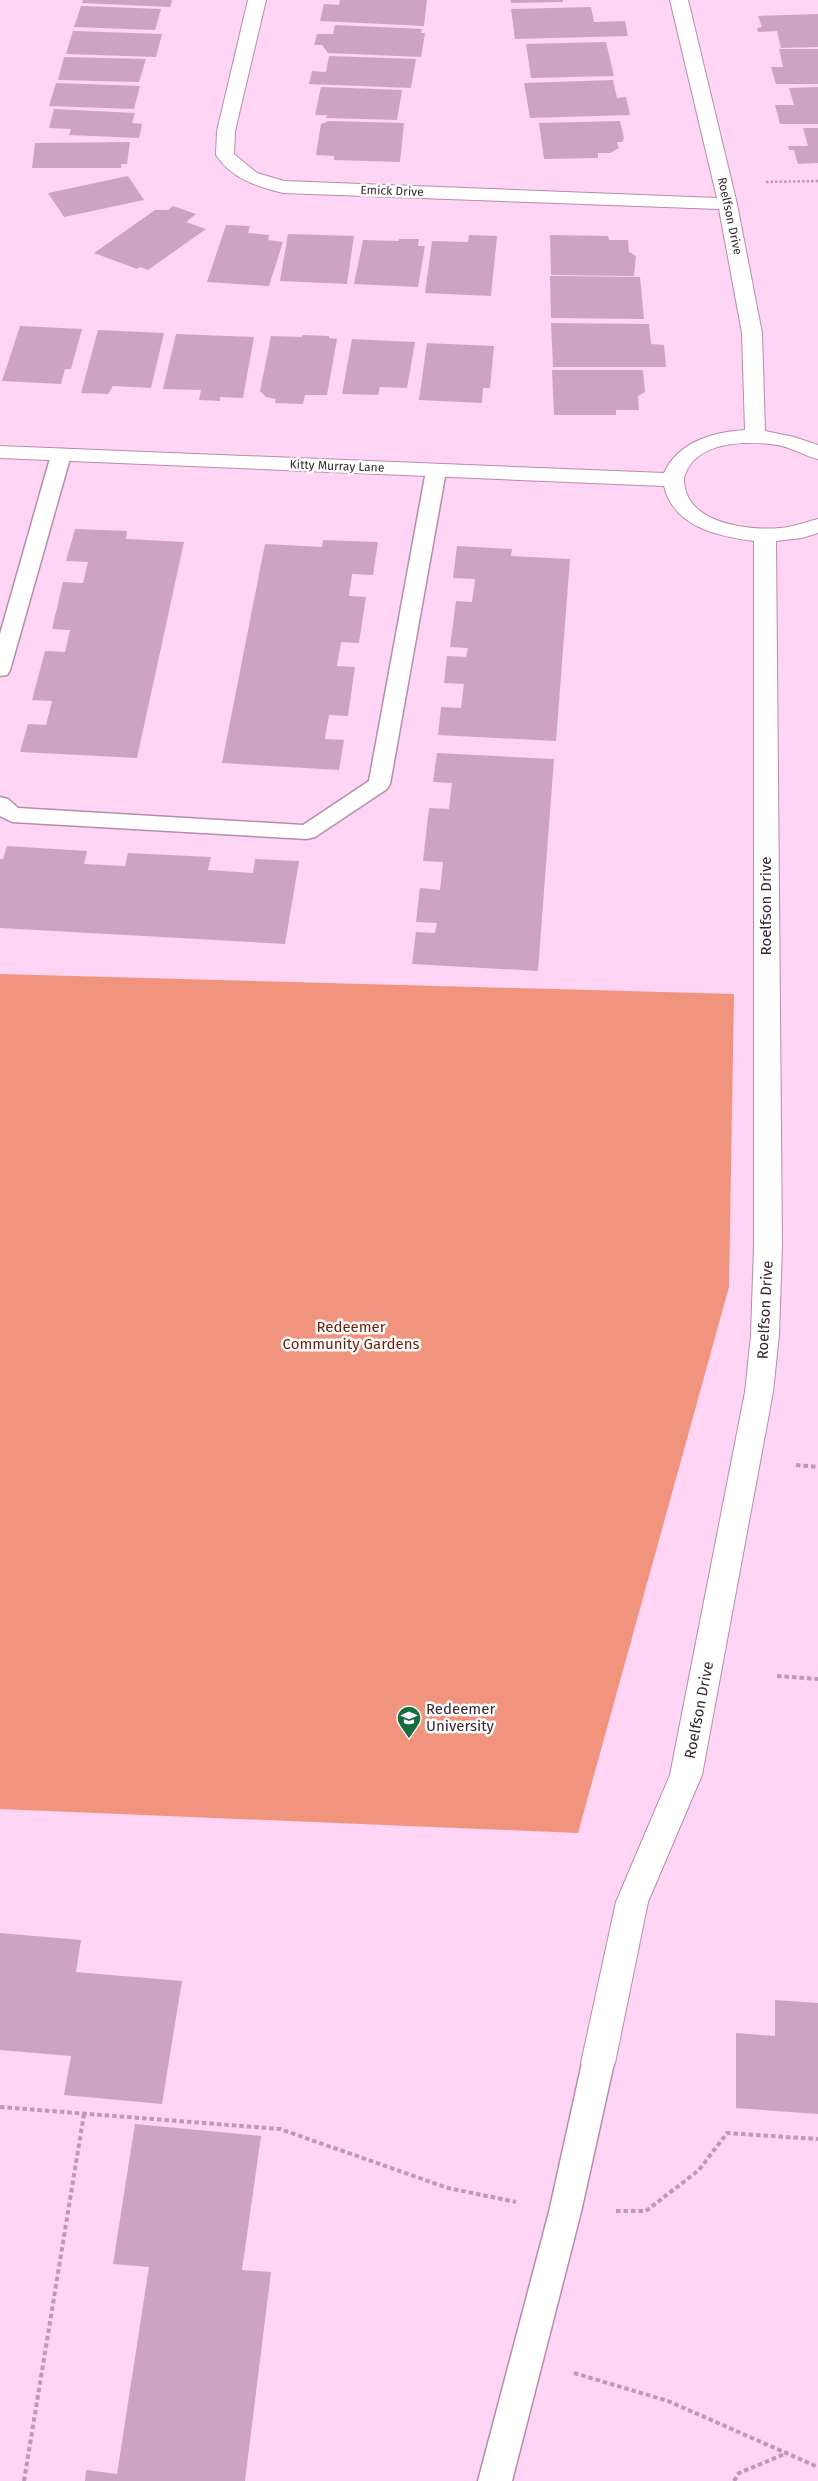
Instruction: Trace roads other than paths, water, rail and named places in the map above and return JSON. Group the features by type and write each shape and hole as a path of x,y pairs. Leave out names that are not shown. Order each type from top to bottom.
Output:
{"street":[{"name":"Emick Drive","path":"257,0 226,131 225,155 235,168 253,179 283,187 728,204"},
{"name":"Roelfson Drive","path":"679,0 728,204 752,333 755,378 755,436"},
{"path":"818,453 808,447 782,439 755,436 730,438 708,444 690,453 678,466 673,480 676,496 689,512 710,524 736,533 765,536 790,534 818,525"},
{"name":"Kitty Murray Lane","path":"0,452 673,480"},
{"name":"Roelfson Drive","path":"598,2064 632,1902 686,1775 748,1459 766,1335 768,1245 765,536"}],"lane":[{"path":"0,670 61,455"},
{"path":"0,804 12,815 307,832 379,784 436,470"},
{"path":"495,2481 524,2362 544,2297 565,2212 598,2064"}],"place":[{"name":"Redeemer University","path":"409,1739"}],"park label":[{"name":"Redeemer Community Gardens","path":"351,1336"}]}
